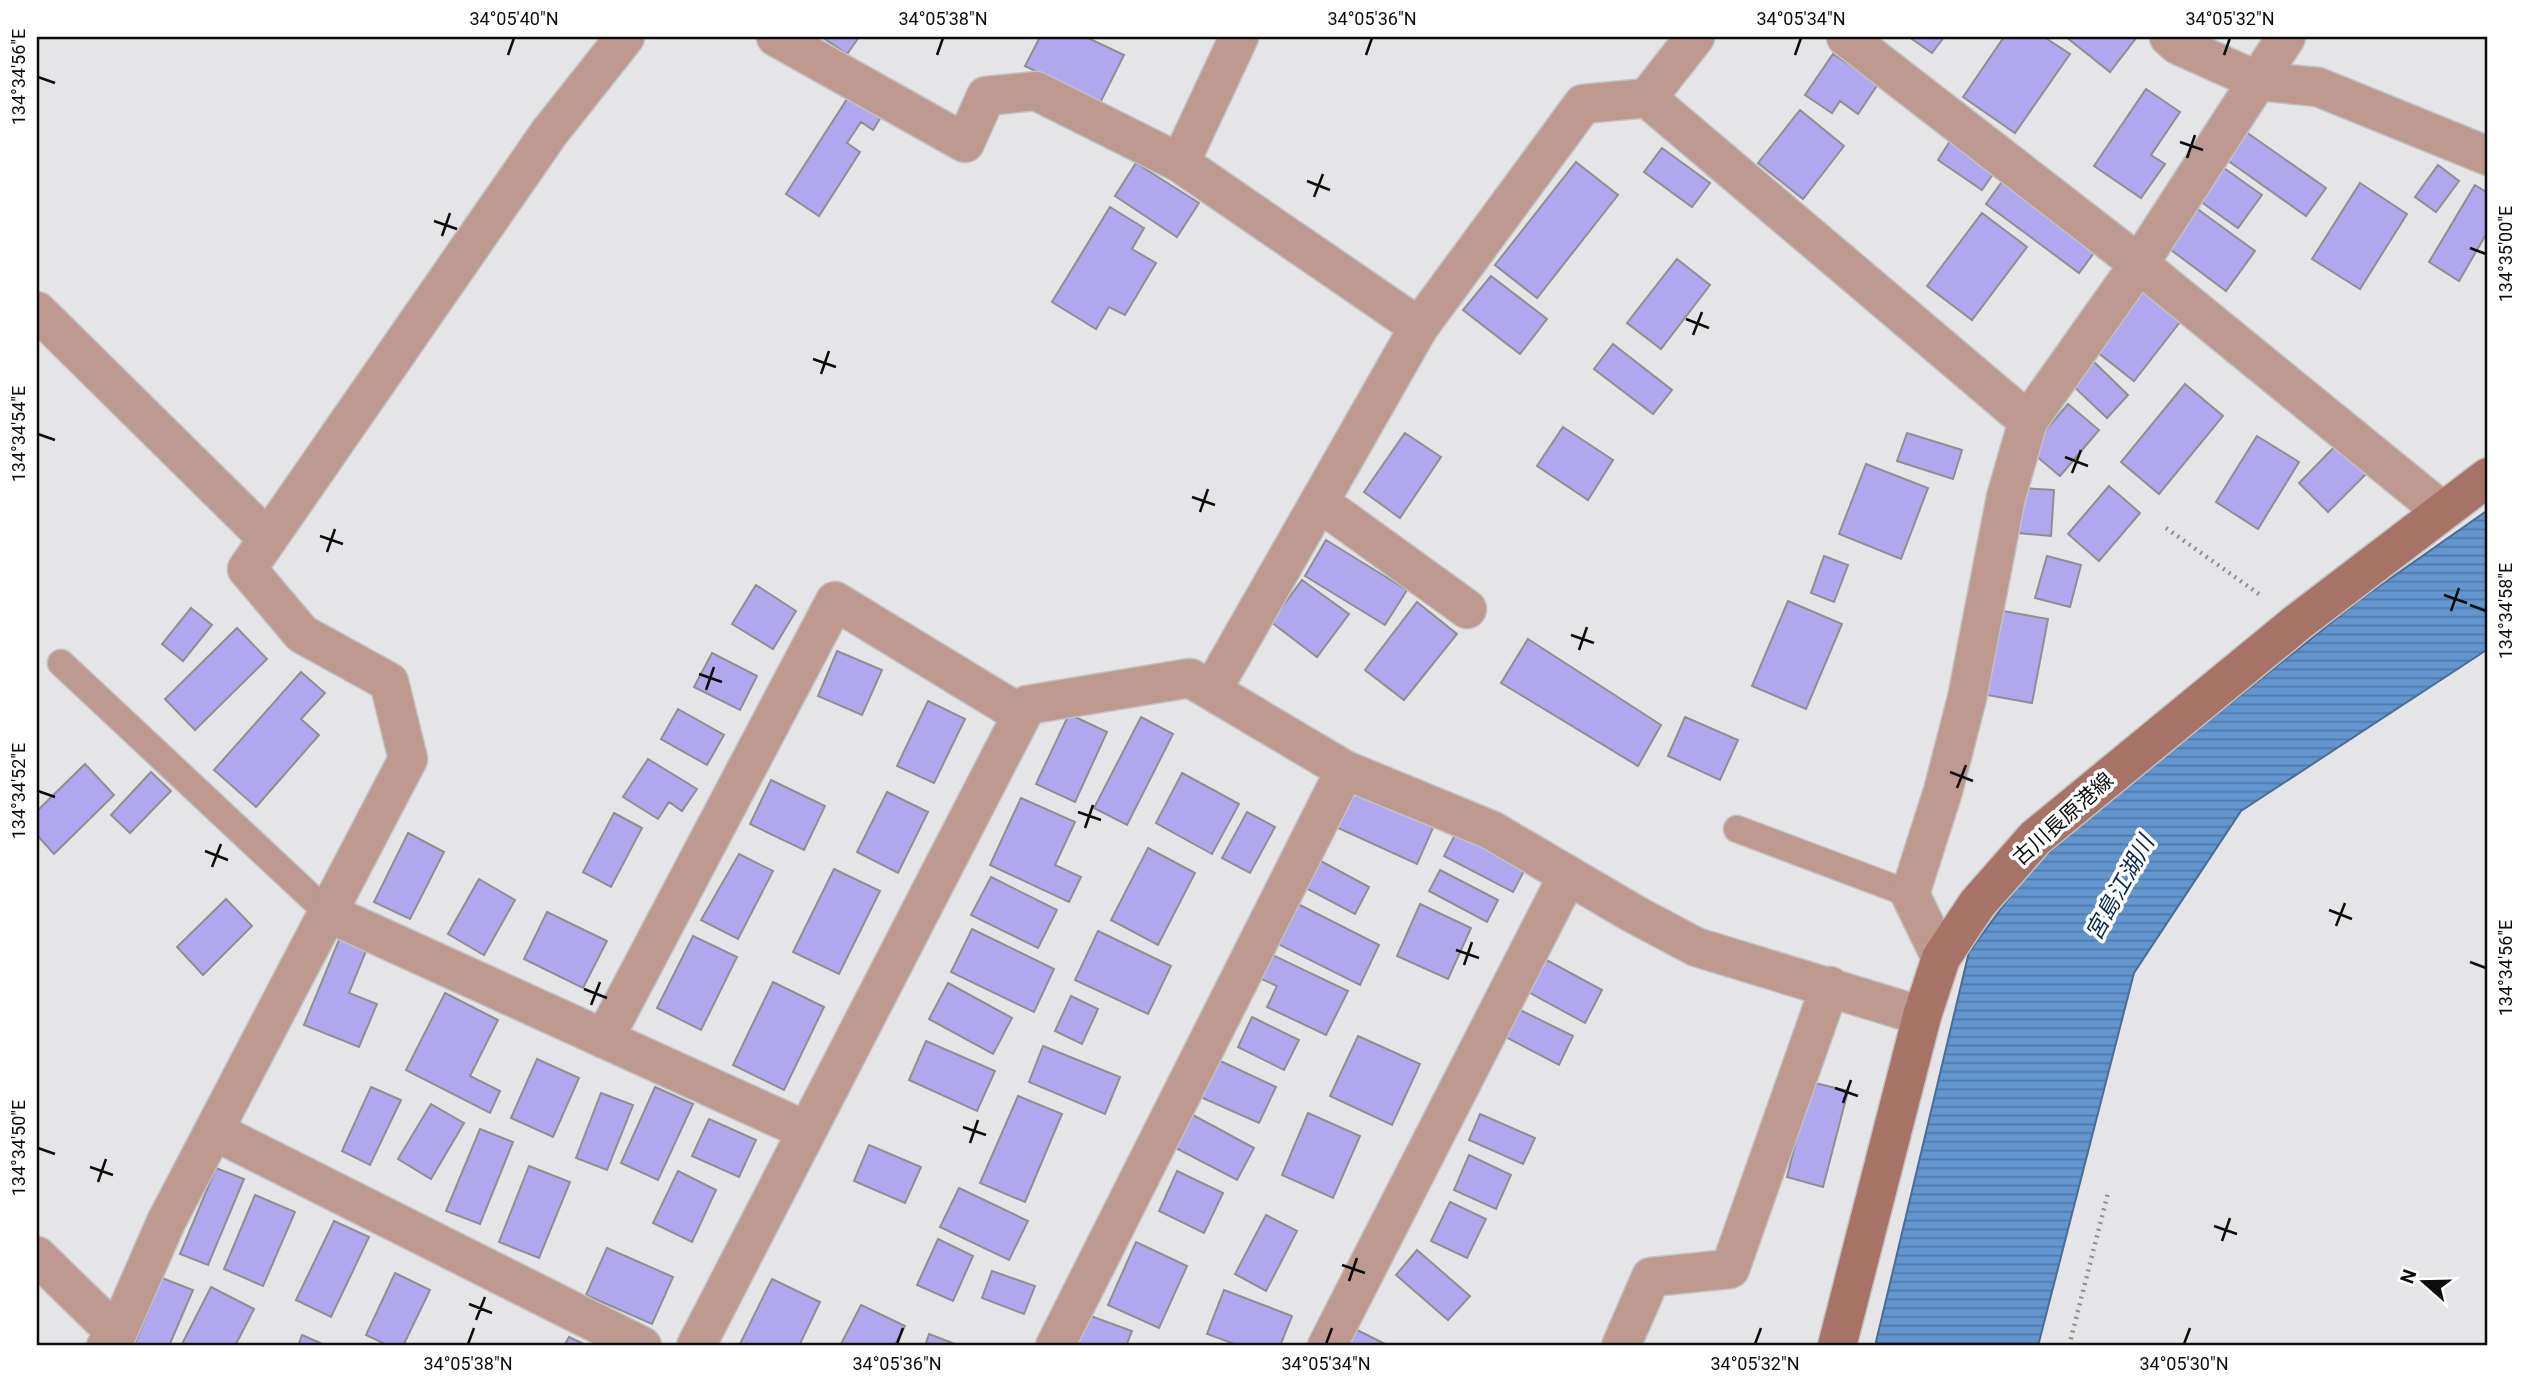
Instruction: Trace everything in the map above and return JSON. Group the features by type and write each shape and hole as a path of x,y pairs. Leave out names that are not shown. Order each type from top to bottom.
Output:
{"main road":[{"name":"古川長原港線","path":"1837,1346 1922,1016 1941,958 1977,904 2035,838 2298,622 2488,477"}],"street":[{"path":"37,1256 111,1340 166,1222 408,759 389,682 302,634 247,569 549,134 625,37"},
{"path":"776,37 965,143 986,96 1037,91 1180,163 1419,327"},
{"path":"1180,163 1239,37"},
{"path":"1647,98 1695,37"},
{"path":"1846,37 2139,264 2442,511"},
{"path":"2169,37 2178,45 2258,81 2318,87 2488,156"},
{"path":"1941,958 1910,894 1943,791 1967,698 2006,497 2028,421 2139,264 2286,37"},
{"path":"1212,690 1419,327 1583,104 1647,98 2028,421"},
{"path":"37,311 268,539"},
{"path":"1320,502 1467,609"},
{"path":"604,1039 835,601 1022,715"},
{"path":"696,1346 1027,705 1190,678 1345,769 1491,830 1696,947 1922,1016"},
{"path":"1055,1346 1345,769"},
{"path":"1327,1346 1568,875"},
{"path":"328,913 807,1131"},
{"path":"1621,1346 1651,1278 1730,1269 1830,986"},
{"path":"214,1132 642,1346"}],"lane":[{"path":"61,663 328,913"},
{"path":"1737,829 1910,894"}],"path":[{"path":"2166,528 2298,622"},
{"path":"2069,1346 2108,1193"}],"water":[{"name":"宮島江湖川","path":"2488,510 2488,649 2241,811 2134,973 2038,1346 1875,1346 1969,952 2032,867 2117,794 2361,599"}],"building":[{"path":"822,37 859,37 847,54"},
{"path":"1040,37 1086,37 1124,55 1100,103 1025,66"},
{"path":"1909,37 1944,37 1932,53"},
{"path":"2004,37 2044,37 2070,54 2015,133 1963,97"},
{"path":"2066,37 2134,37 2136,38 2110,72"},
{"path":"1833,54 1878,84 1858,114 1840,101 1832,113 1805,95"},
{"path":"2146,89 2180,112 2151,155 2165,164 2141,198 2094,166"},
{"path":"849,96 881,117 873,130 861,122 847,143 860,152 819,216 786,194"},
{"path":"1800,110 1844,146 1803,199 1758,163"},
{"path":"2239,127 2326,188 2306,216 2220,155"},
{"path":"1954,135 1999,165 1982,190 1938,160"},
{"path":"1662,148 1710,183 1692,207 1644,172"},
{"path":"2214,161 2262,195 2238,228 2190,194"},
{"path":"1576,162 1618,195 1537,298 1495,265"},
{"path":"1136,163 1199,203 1177,237 1115,196"},
{"path":"2438,165 2459,181 2436,212 2415,197"},
{"path":"2009,172 2102,242 2079,273 1986,204"},
{"path":"2360,183 2407,214 2360,289 2312,259"},
{"path":"2475,185 2488,193 2488,231 2459,281 2429,262"},
{"path":"2192,205 2255,251 2226,291 2163,244"},
{"path":"1110,207 1144,228 1132,249 1156,263 1125,315 1109,307 1096,329 1052,302"},
{"path":"1982,213 2027,247 1972,320 1927,286"},
{"path":"1677,259 1710,285 1661,349 1627,323"},
{"path":"1491,276 1547,319 1520,354 1463,310"},
{"path":"2145,280 2187,313 2134,381 2092,348"},
{"path":"1613,344 1672,390 1653,414 1594,369"},
{"path":"2091,359 2128,395 2107,418 2069,382"},
{"path":"2185,384 2223,416 2159,494 2121,462"},
{"path":"2068,404 2099,430 2060,476 2029,450"},
{"path":"1563,427 1613,460 1588,500 1537,466"},
{"path":"1405,433 1441,457 1400,518 1364,492"},
{"path":"1907,433 1962,450 1953,479 1897,461"},
{"path":"2257,436 2299,462 2258,529 2216,502"},
{"path":"2345,436 2375,465 2328,512 2299,483"},
{"path":"1866,464 1928,488 1901,559 1839,534"},
{"path":"2109,486 2140,513 2099,561 2068,534"},
{"path":"2021,488 2054,490 2051,536 2018,533"},
{"path":"1326,540 1407,590 1385,625 1305,576"},
{"path":"1824,556 1848,565 1834,602 1811,593"},
{"path":"2047,556 2081,565 2070,607 2035,598"},
{"path":"1302,580 1349,614 1317,657 1271,622"},
{"path":"756,585 796,611 773,649 732,624"},
{"path":"1788,601 1842,624 1806,709 1752,686"},
{"path":"1417,602 1457,634 1404,700 1365,670"},
{"path":"191,608 212,625 183,661 162,644"},
{"path":"2003,611 2048,619 2032,703 1987,695"},
{"path":"237,628 267,659 195,730 165,699"},
{"path":"1528,639 1661,725 1638,766 1501,683"},
{"path":"837,651 882,670 862,715 818,696"},
{"path":"712,653 757,676 740,710 694,687"},
{"path":"301,672 325,693 301,719 319,735 256,807 214,770"},
{"path":"928,701 965,719 934,783 897,766"},
{"path":"678,709 724,735 707,765 661,739"},
{"path":"1069,714 1107,732 1075,802 1036,784"},
{"path":"1141,717 1173,734 1127,825 1094,808"},
{"path":"1685,717 1738,740 1720,780 1668,756"},
{"path":"648,759 697,789 682,811 669,802 658,819 623,797"},
{"path":"85,764 114,795 54,854 37,835 37,811"},
{"path":"151,772 171,791 130,833 111,815"},
{"path":"1182,773 1239,804 1212,854 1156,823"},
{"path":"771,780 825,806 804,850 750,824"},
{"path":"1356,785 1436,821 1417,864 1336,827"},
{"path":"887,792 928,812 898,873 857,852"},
{"path":"1021,798 1075,822 1055,865 1081,877 1069,902 990,865"},
{"path":"1247,812 1275,827 1250,873 1222,858"},
{"path":"614,813 642,828 611,887 583,872"},
{"path":"1457,831 1526,867 1513,892 1444,856"},
{"path":"408,833 444,852 410,919 374,902"},
{"path":"1148,848 1195,873 1158,945 1111,920"},
{"path":"739,854 773,871 738,939 701,920"},
{"path":"1317,859 1369,887 1355,914 1302,886"},
{"path":"834,869 880,891 839,974 793,952"},
{"path":"1440,870 1498,900 1487,922 1429,891"},
{"path":"991,877 1057,910 1038,948 971,915"},
{"path":"479,879 515,900 484,955 448,934"},
{"path":"226,899 252,926 203,975 177,947"},
{"path":"1288,899 1379,945 1360,985 1268,939"},
{"path":"1420,904 1471,928 1448,979 1397,956"},
{"path":"547,912 607,941 583,988 524,959"},
{"path":"972,929 1054,969 1034,1012 951,972"},
{"path":"1098,931 1171,966 1148,1014 1075,980"},
{"path":"341,935 368,946 349,993 377,1004 359,1047 304,1025"},
{"path":"693,936 737,957 701,1030 657,1008"},
{"path":"1258,948 1348,991 1326,1035 1267,1007 1277,986 1246,972"},
{"path":"1539,956 1602,990 1585,1023 1521,988"},
{"path":"773,982 824,1007 784,1090 733,1065"},
{"path":"948,983 1012,1018 993,1054 929,1019"},
{"path":"445,993 498,1020 470,1076 500,1091 490,1113 406,1070"},
{"path":"1071,996 1098,1009 1082,1044 1055,1031"},
{"path":"1514,1007 1573,1036 1559,1065 1500,1034"},
{"path":"1252,1017 1299,1040 1284,1070 1238,1047"},
{"path":"1358,1036 1420,1064 1392,1125 1330,1096"},
{"path":"926,1041 995,1071 977,1111 909,1080"},
{"path":"1043,1046 1120,1077 1105,1114 1029,1082"},
{"path":"1214,1058 1276,1087 1259,1123 1196,1095"},
{"path":"537,1059 579,1078 553,1137 511,1118"},
{"path":"1811,1082 1848,1091 1823,1187 1787,1177"},
{"path":"371,1087 401,1100 370,1165 342,1151"},
{"path":"655,1087 693,1104 658,1180 621,1163"},
{"path":"601,1093 633,1105 607,1170 576,1158"},
{"path":"1018,1096 1062,1114 1025,1202 980,1183"},
{"path":"431,1104 464,1123 431,1179 398,1159"},
{"path":"1308,1113 1360,1136 1333,1198 1282,1175"},
{"path":"1191,1114 1254,1148 1237,1180 1174,1147"},
{"path":"1480,1114 1535,1138 1523,1164 1469,1140"},
{"path":"709,1119 756,1140 739,1177 692,1156"},
{"path":"480,1129 513,1142 480,1224 446,1211"},
{"path":"869,1145 921,1167 905,1203 854,1181"},
{"path":"1469,1155 1511,1175 1496,1209 1454,1190"},
{"path":"529,1166 570,1182 539,1258 499,1242"},
{"path":"216,1168 244,1179 208,1265 180,1254"},
{"path":"678,1171 716,1190 692,1242 653,1223"},
{"path":"1177,1171 1223,1193 1204,1233 1159,1211"},
{"path":"959,1188 1028,1221 1009,1260 940,1227"},
{"path":"255,1195 295,1212 263,1286 224,1269"},
{"path":"1450,1202 1486,1219 1467,1258 1431,1241"},
{"path":"1266,1215 1297,1231 1266,1291 1235,1274"},
{"path":"334,1221 369,1237 331,1317 296,1300"},
{"path":"938,1239 973,1256 953,1301 917,1285"},
{"path":"1136,1242 1187,1266 1159,1328 1108,1305"},
{"path":"607,1248 673,1277 652,1324 586,1295"},
{"path":"1417,1250 1470,1296 1448,1320 1396,1275"},
{"path":"992,1271 1035,1286 1024,1314 982,1298"},
{"path":"395,1273 430,1290 403,1346 389,1346 366,1335"},
{"path":"162,1278 193,1290 169,1346 134,1346"},
{"path":"772,1279 820,1302 799,1346 739,1346"},
{"path":"211,1287 254,1309 235,1346 181,1346"},
{"path":"1224,1290 1292,1316 1280,1346 1240,1346 1207,1334"},
{"path":"861,1305 905,1326 894,1346 840,1346"},
{"path":"1088,1315 1132,1331 1126,1346 1076,1346"},
{"path":"1355,1329 1389,1346 1346,1346"},
{"path":"929,1334 960,1346 925,1346"},
{"path":"302,1335 327,1346 298,1346"},
{"path":"569,1337 588,1346 564,1346"}]}
